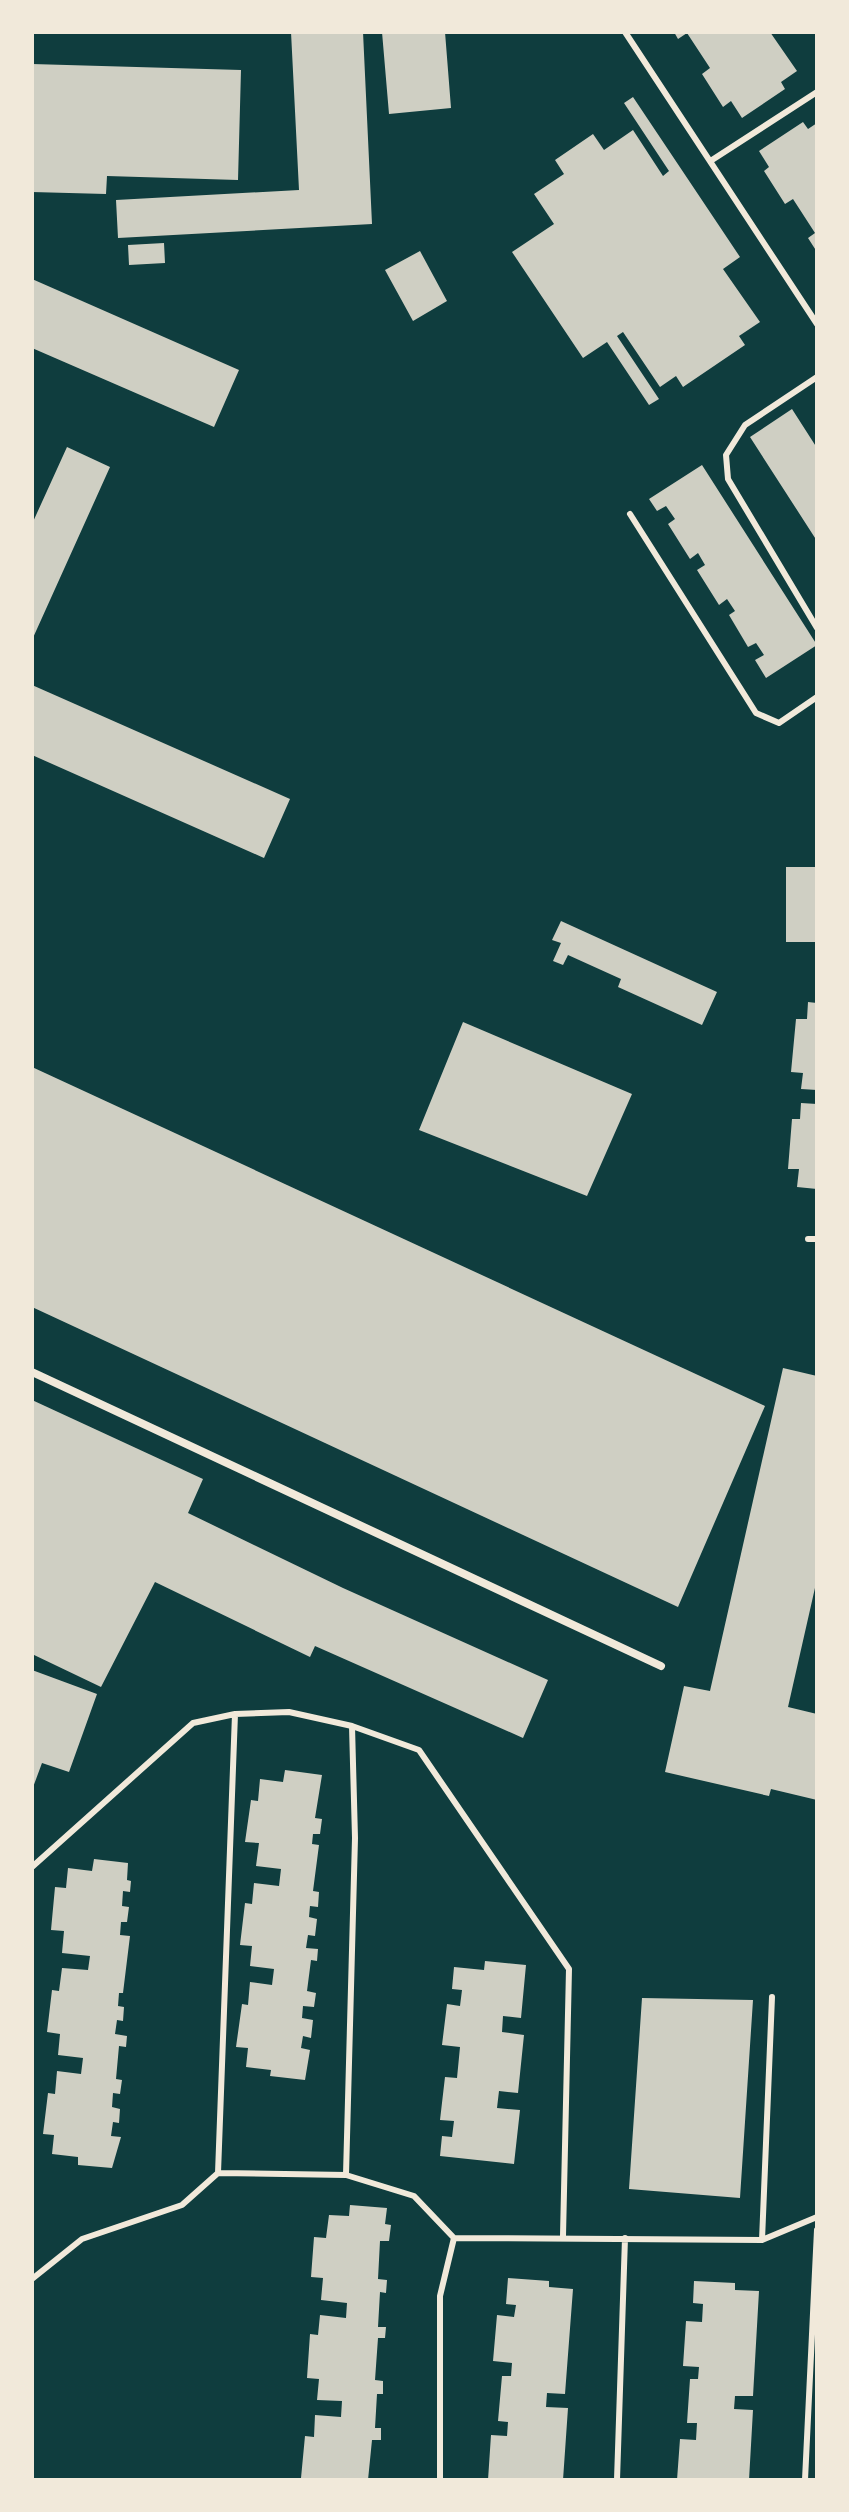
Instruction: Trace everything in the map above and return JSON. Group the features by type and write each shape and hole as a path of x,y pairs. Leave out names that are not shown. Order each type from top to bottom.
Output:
{"street":[{"path":"32,1372 661,1666"}],"lane":[{"path":"625,32 817,324"},
{"path":"712,160 817,92"},
{"path":"817,377 745,425 726,455 728,479 817,628"},
{"path":"630,514 756,713 779,723 817,697"},
{"path":"808,1239 817,1239"},
{"path":"32,1867 193,1723 235,1714 289,1712 352,1726 419,1750 569,1969 563,2236"},
{"path":"218,2173 235,1714"},
{"path":"346,2175 355,1838 352,1726"},
{"path":"762,2240 772,1997"},
{"path":"32,2279 82,2239 182,2205 218,2173 346,2175 414,2196 454,2238 563,2236 762,2240 817,2217"},
{"path":"805,2480 817,2230"},
{"path":"440,2480 440,2296 454,2238"},
{"path":"617,2480 625,2238"}],"building":[{"path":"291,32 363,32 372,224 118,238 116,200 299,190"},
{"path":"382,32 445,32 451,108 389,114"},
{"path":"674,32 770,32 797,71 781,82 785,89 742,118 731,101 723,107 702,74 710,68 687,33 678,39"},
{"path":"32,64 241,70 238,180 107,176 106,194 32,192"},
{"path":"633,97 740,257 723,269 760,322 739,336 745,345 683,387 676,376 660,387 623,332 617,336 659,399 649,405 607,342 583,358 512,252 554,224 534,194 564,174 555,160 593,134 604,150 633,130 663,176 669,171 624,103"},
{"path":"803,122 808,129 817,123 817,252 808,238 815,233 793,199 785,204 764,171 769,167 759,151"},
{"path":"164,243 165,263 129,265 128,245"},
{"path":"420,251 447,301 413,321 385,270"},
{"path":"32,279 239,370 214,427 32,348"},
{"path":"792,409 817,448 817,541 750,437"},
{"path":"67,447 110,467 32,640 32,524"},
{"path":"702,465 817,645 766,678 755,660 764,655 756,643 748,647 729,615 735,611 727,599 719,605 697,570 705,565 698,553 690,559 668,524 675,519 666,506 657,511 649,499"},
{"path":"32,685 290,799 264,858 32,755"},
{"path":"786,867 817,867 817,942 786,942"},
{"path":"561,921 717,992 702,1025 618,987 621,979 568,955 563,965 553,961 561,943 552,940"},
{"path":"808,1002 817,1003 817,1090 801,1089 803,1073 791,1072 796,1019 807,1019"},
{"path":"463,1022 632,1094 587,1196 419,1130"},
{"path":"32,1067 765,1406 678,1607 32,1307"},
{"path":"801,1103 817,1104 817,1189 797,1187 799,1169 788,1169 792,1119 800,1119"},
{"path":"783,1368 817,1376 817,1579 788,1707 817,1714 817,1800 771,1789 769,1796 665,1772 684,1686 710,1691"},
{"path":"32,1400 203,1479 188,1513 343,1588 548,1680 523,1738 315,1646 310,1657 155,1582 101,1687 32,1654"},
{"path":"32,1670 97,1694 69,1772 42,1763 32,1790"},
{"path":"285,1770 322,1775 315,1818 322,1819 320,1834 313,1834 312,1844 319,1845 313,1891 319,1892 318,1907 310,1906 309,1917 317,1919 315,1936 308,1935 306,1948 318,1949 317,1961 311,1960 307,1991 316,1993 314,2007 303,2006 302,2018 313,2020 311,2038 303,2036 301,2048 310,2050 305,2080 270,2076 271,2070 246,2067 248,2048 236,2047 242,2004 248,2005 250,1982 272,1985 274,1969 250,1966 252,1946 240,1945 245,1903 252,1904 254,1883 279,1886 281,1869 256,1866 259,1843 245,1842 251,1800 258,1801 260,1779 283,1782"},
{"path":"94,1859 128,1863 127,1880 131,1881 130,1892 123,1891 122,1906 129,1907 127,1922 121,1922 120,1935 130,1936 123,1993 119,1993 118,2006 124,2007 123,2021 117,2020 115,2034 127,2036 126,2047 119,2046 116,2079 122,2080 120,2094 113,2093 112,2107 120,2109 119,2123 113,2122 111,2136 121,2137 112,2168 78,2165 78,2157 52,2154 54,2135 43,2134 48,2093 55,2094 57,2071 81,2074 83,2058 58,2055 60,2034 47,2032 52,1990 59,1991 62,1968 88,1970 90,1956 62,1953 64,1931 51,1930 55,1887 66,1888 68,1868 92,1871"},
{"path":"485,1961 526,1965 521,2018 503,2016 502,2032 524,2035 518,2093 499,2091 497,2108 520,2110 514,2164 440,2156 442,2136 452,2137 454,2121 440,2120 445,2077 457,2078 460,2047 442,2045 447,2004 460,2006 462,1990 452,1989 454,1967 484,1970"},
{"path":"642,1998 753,2000 740,2198 629,2189"},
{"path":"350,2205 387,2208 385,2224 391,2225 389,2241 380,2241 378,2279 387,2280 386,2293 380,2292 378,2327 386,2327 385,2338 378,2338 375,2380 383,2381 383,2394 377,2394 375,2428 381,2428 381,2440 372,2440 368,2480 301,2478 305,2436 314,2437 315,2415 341,2417 342,2401 317,2400 319,2379 307,2378 310,2334 318,2335 320,2315 346,2318 347,2303 321,2300 323,2278 311,2277 314,2237 326,2238 329,2215 349,2216"},
{"path":"508,2278 549,2281 549,2287 573,2289 565,2394 547,2393 546,2407 568,2408 563,2480 488,2480 491,2435 507,2436 508,2422 498,2421 502,2376 511,2376 512,2363 493,2361 497,2315 514,2317 516,2305 506,2304"},
{"path":"694,2281 735,2283 735,2290 759,2291 753,2396 735,2396 734,2409 753,2410 749,2480 677,2480 680,2439 696,2440 697,2423 687,2423 690,2379 698,2379 699,2367 683,2366 686,2321 702,2322 703,2304 693,2303"}]}
